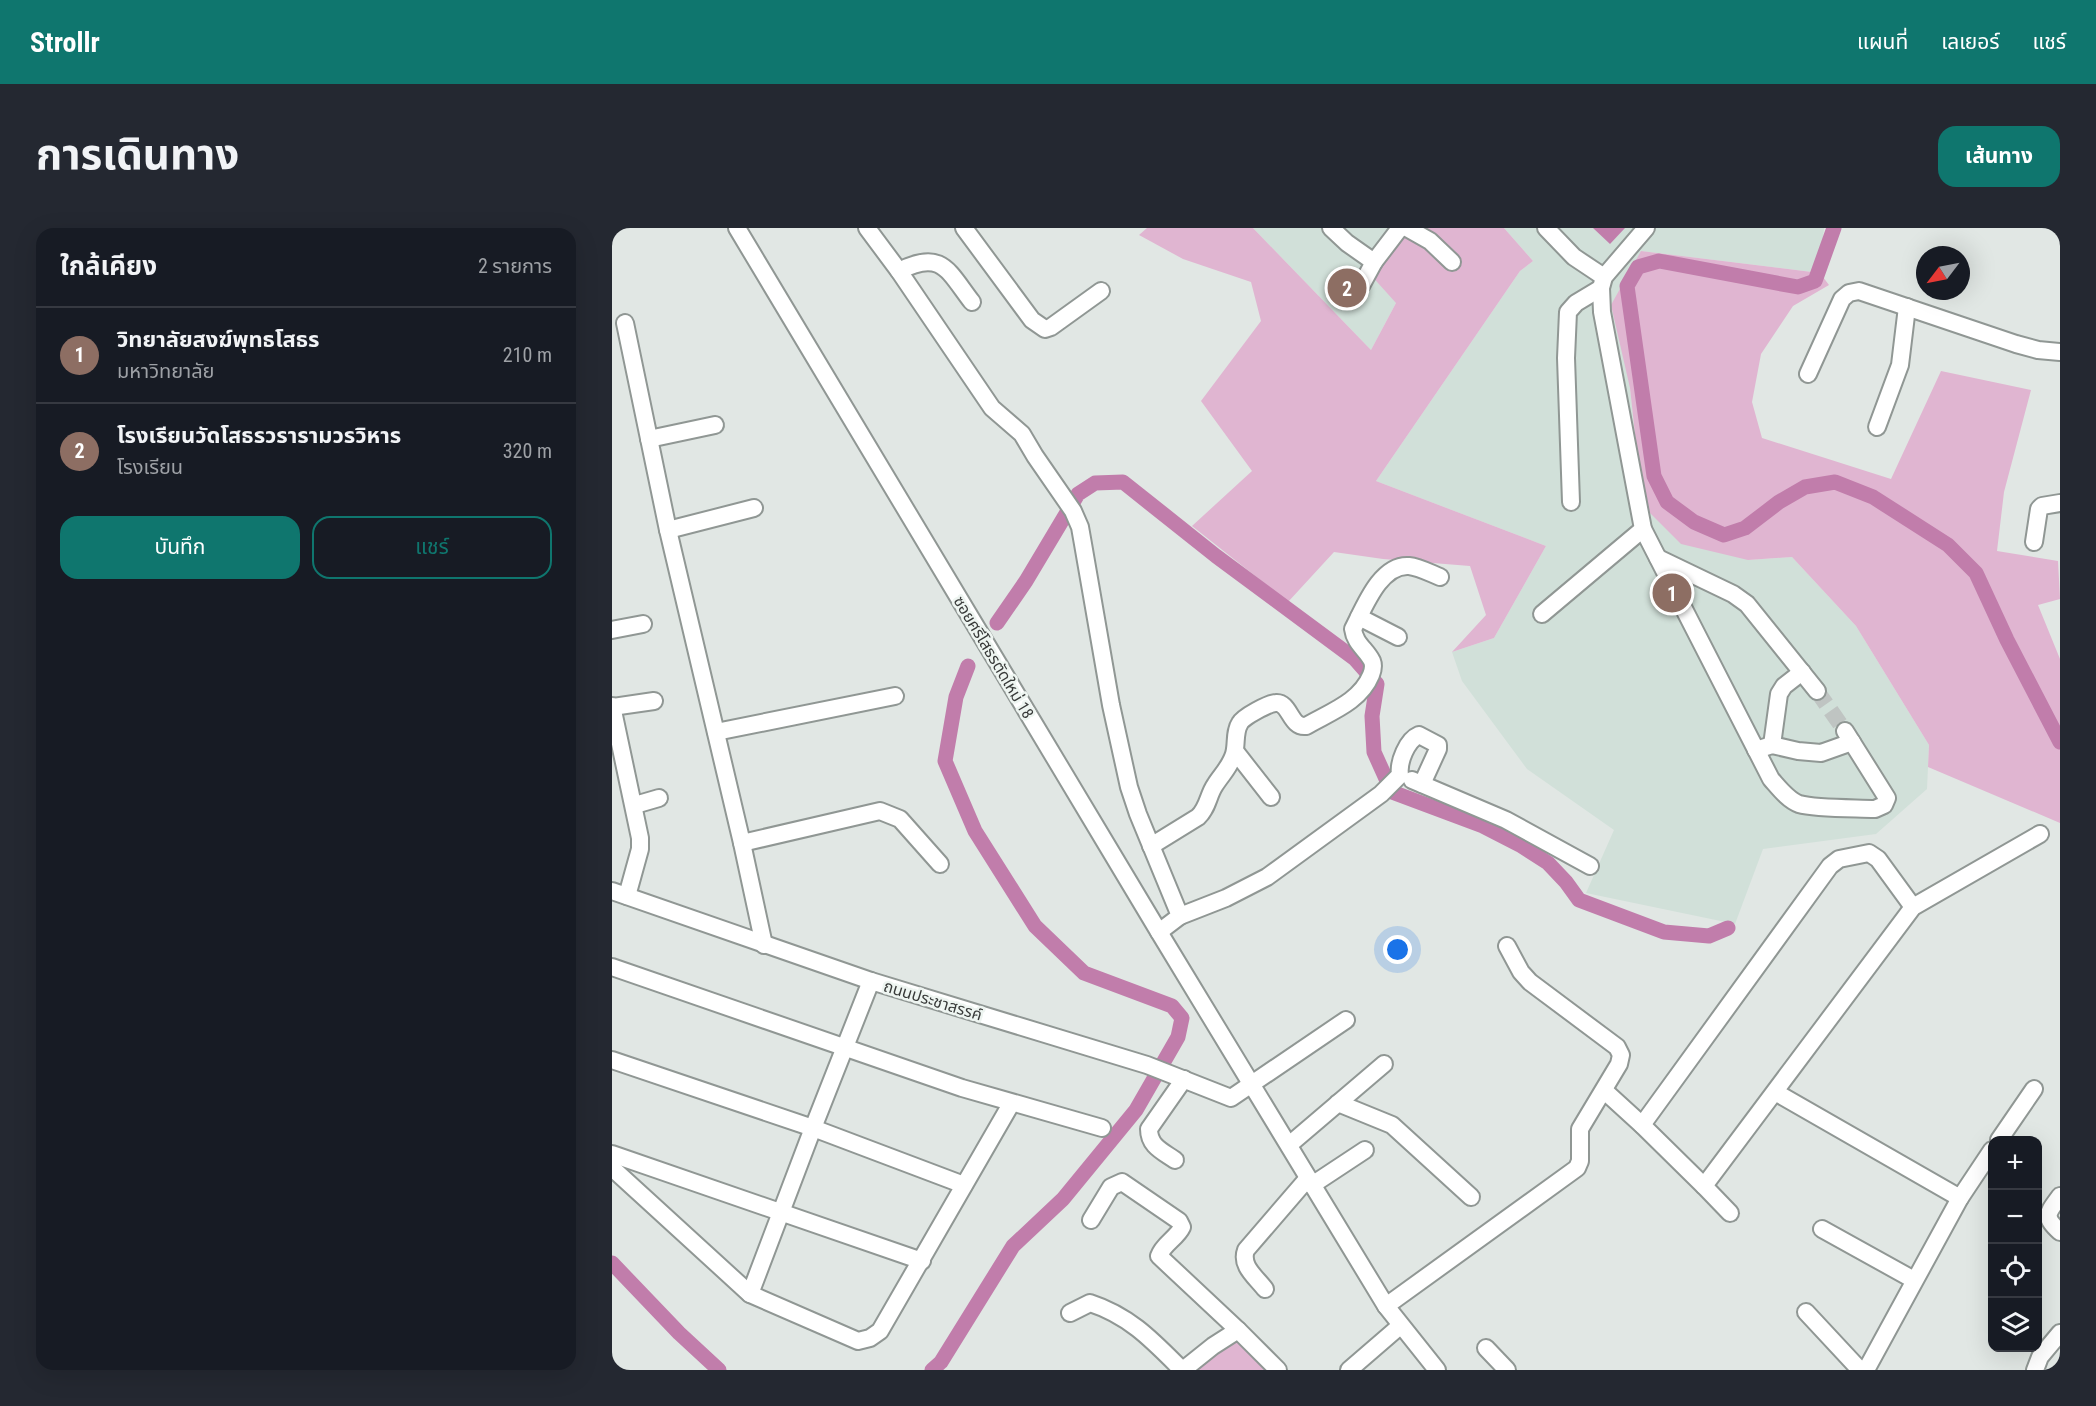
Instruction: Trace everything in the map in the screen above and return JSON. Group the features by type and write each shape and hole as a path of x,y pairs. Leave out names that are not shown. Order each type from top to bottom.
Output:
{"street":[{"name":"ซอยศรีโสธรตัดใหม่ 18","path":"737,228 1386,1306 1437,1370"},
{"path":"867,228 992,408 1022,434 1073,511 1080,527 1120,749 1129,787 1179,916"},
{"path":"964,228 1032,320 1045,328 1051,327 1101,291"},
{"path":"1331,228 1347,243 1374,262"},
{"path":"1361,286 1374,262 1400,228"},
{"path":"1407,228 1430,241 1452,262"},
{"path":"1546,228 1602,282 1604,323 1643,529 1764,748 1771,779 1787,796 1799,803 1875,809 1884,805 1887,798 1848,737 1821,753 1764,748"},
{"path":"1571,502 1566,358 1569,312 1602,282 1646,228"},
{"path":"899,271 920,262 938,263 946,268 972,302"},
{"path":"1808,374 1842,299 1850,293 1859,291 2016,344 2038,350 2060,352"},
{"path":"1877,427 1900,365 1907,307"},
{"path":"626,323 668,530 764,945"},
{"path":"983,375 999,401 1032,434 1035,441 1035,456"},
{"path":"649,439 715,425"},
{"path":"2034,542 2039,509 2042,506 2060,503"},
{"path":"668,530 754,508"},
{"path":"1542,614 1643,529"},
{"path":"1658,558 1734,594 1747,604 1816,691"},
{"path":"1151,846 1204,811 1213,787 1229,768 1235,751 1237,730 1242,719 1278,703 1301,727 1356,697 1369,678 1373,662 1354,636 1353,629 1374,587 1396,568 1412,566 1440,577"},
{"path":"1359,617 1398,637"},
{"path":"612,630 643,624"},
{"path":"1764,748 1779,694 1784,686 1802,672"},
{"path":"716,732 895,696"},
{"path":"619,894 640,849 640,838 635,805 612,706 654,701"},
{"path":"1159,932 1179,916 1226,898 1267,877 1392,784 1409,744 1419,735 1438,745 1422,784"},
{"path":"1235,751 1272,797"},
{"path":"1392,784 1422,784 1506,820 1590,866"},
{"path":"635,805 659,798"},
{"path":"742,843 880,811 900,819 940,864"},
{"path":"1704,1186 1913,907 2040,834"},
{"path":"1642,1125 1830,866 1839,859 1869,854 1878,859 1913,907"},
{"name":"ถนนประชาสรรค์","path":"619,894 871,981 1147,1065 1231,1098 1252,1084"},
{"path":"1386,1306 1577,1168 1580,1161 1580,1129 1619,1065 1621,1055 1617,1047 1530,982 1521,972 1507,946"},
{"path":"612,967 1011,1104 1102,1128"},
{"path":"750,1294 780,1211 871,981"},
{"path":"1252,1084 1347,1020"},
{"path":"612,1060 813,1128 964,1185"},
{"path":"1289,1145 1384,1064"},
{"path":"1175,1160 1156,1148 1149,1138 1149,1129 1179,1078"},
{"path":"2002,1136 2034,1089"},
{"path":"1774,1092 1960,1198"},
{"path":"1608,1094 1730,1213"},
{"path":"1338,1103 1392,1125 1471,1197"},
{"path":"612,1168 750,1294 858,1341 870,1338 880,1331 1011,1104"},
{"path":"1266,1289 1245,1264 1243,1257 1246,1250 1310,1181 1365,1150"},
{"path":"612,1154 922,1261"},
{"path":"1866,1370 1960,1198 1988,1156"},
{"path":"1091,1220 1110,1187 1122,1182 1179,1221 1182,1227 1180,1231 1159,1256 1278,1370"},
{"path":"2060,1197 2048,1213 2050,1223 2060,1232"},
{"path":"1822,1229 1914,1280"},
{"path":"1070,1312 1090,1303 1111,1310 1129,1320 1183,1370 1238,1330"},
{"path":"1806,1312 1860,1370"},
{"path":"1349,1370 1400,1326"},
{"path":"2035,1370 2040,1357 2060,1333"},
{"path":"1486,1348 1507,1370"}],"shaded area":[{"path":"1147,228 1253,228 1371,350 1396,303 1369,273 1408,228 1504,228 1533,261 1520,271 1376,481 1546,546 1494,638 1452,652 1486,615 1470,566 1383,559 1334,552 1288,602 1192,526 1252,471 1201,401 1261,321 1251,282 1183,259 1139,235"},
{"path":"1253,228 1407,228 1396,303 1371,350"},
{"path":"1504,228 1824,228 1820,273 1641,251 1630,388 1637,453 1748,560 1792,557 1856,626 1929,745 1927,789 1876,834 1763,849 1735,924 1586,893 1614,830 1527,769 1462,681 1452,652 1494,638 1546,546 1376,481 1520,271 1533,261"},
{"path":"1593,228 1625,228 1610,244"},
{"path":"1641,251 1820,273 1829,285 1793,306 1761,354 1752,402 1762,438 1891,479 1941,371 2031,390 2004,492 1997,551 2058,561 2060,599 2038,605 2060,659 2060,823 1928,767 1929,745 1856,626 1792,557 1748,560 1681,544 1650,513 1637,453 1630,388 1611,305"},
{"path":"1240,1338 1273,1370 1191,1370"}],"waterway":[{"path":"1834,228 1815,281 1798,287 1659,261 1638,267 1627,286 1654,476 1667,502 1694,522 1724,535 1745,528 1779,502 1805,487 1835,482 1873,497 1948,545 1976,573 2007,640 2060,742"},
{"path":"997,623 1026,581 1078,494 1095,483 1123,482 1216,556 1355,659 1377,684 1372,716 1374,752 1392,792 1483,826 1520,845 1548,863 1579,900 1664,932 1709,936 1728,928"},
{"path":"932,1370 941,1362 1013,1246 1063,1199 1136,1110 1178,1037 1182,1018 1172,1006 1084,973 1035,926 975,831 945,761 956,697 968,666"},
{"path":"612,1263 679,1333 719,1370"}],"tunnel":[{"path":"1817,691 1845,731"}],"place":[{"name":"โรงเรียนวัดโสธรวรารามวรวิหาร","path":"1347,288"},
{"name":"วิทยาลัยสงฆ์พุทธโสธร","path":"1672,593"}]}
